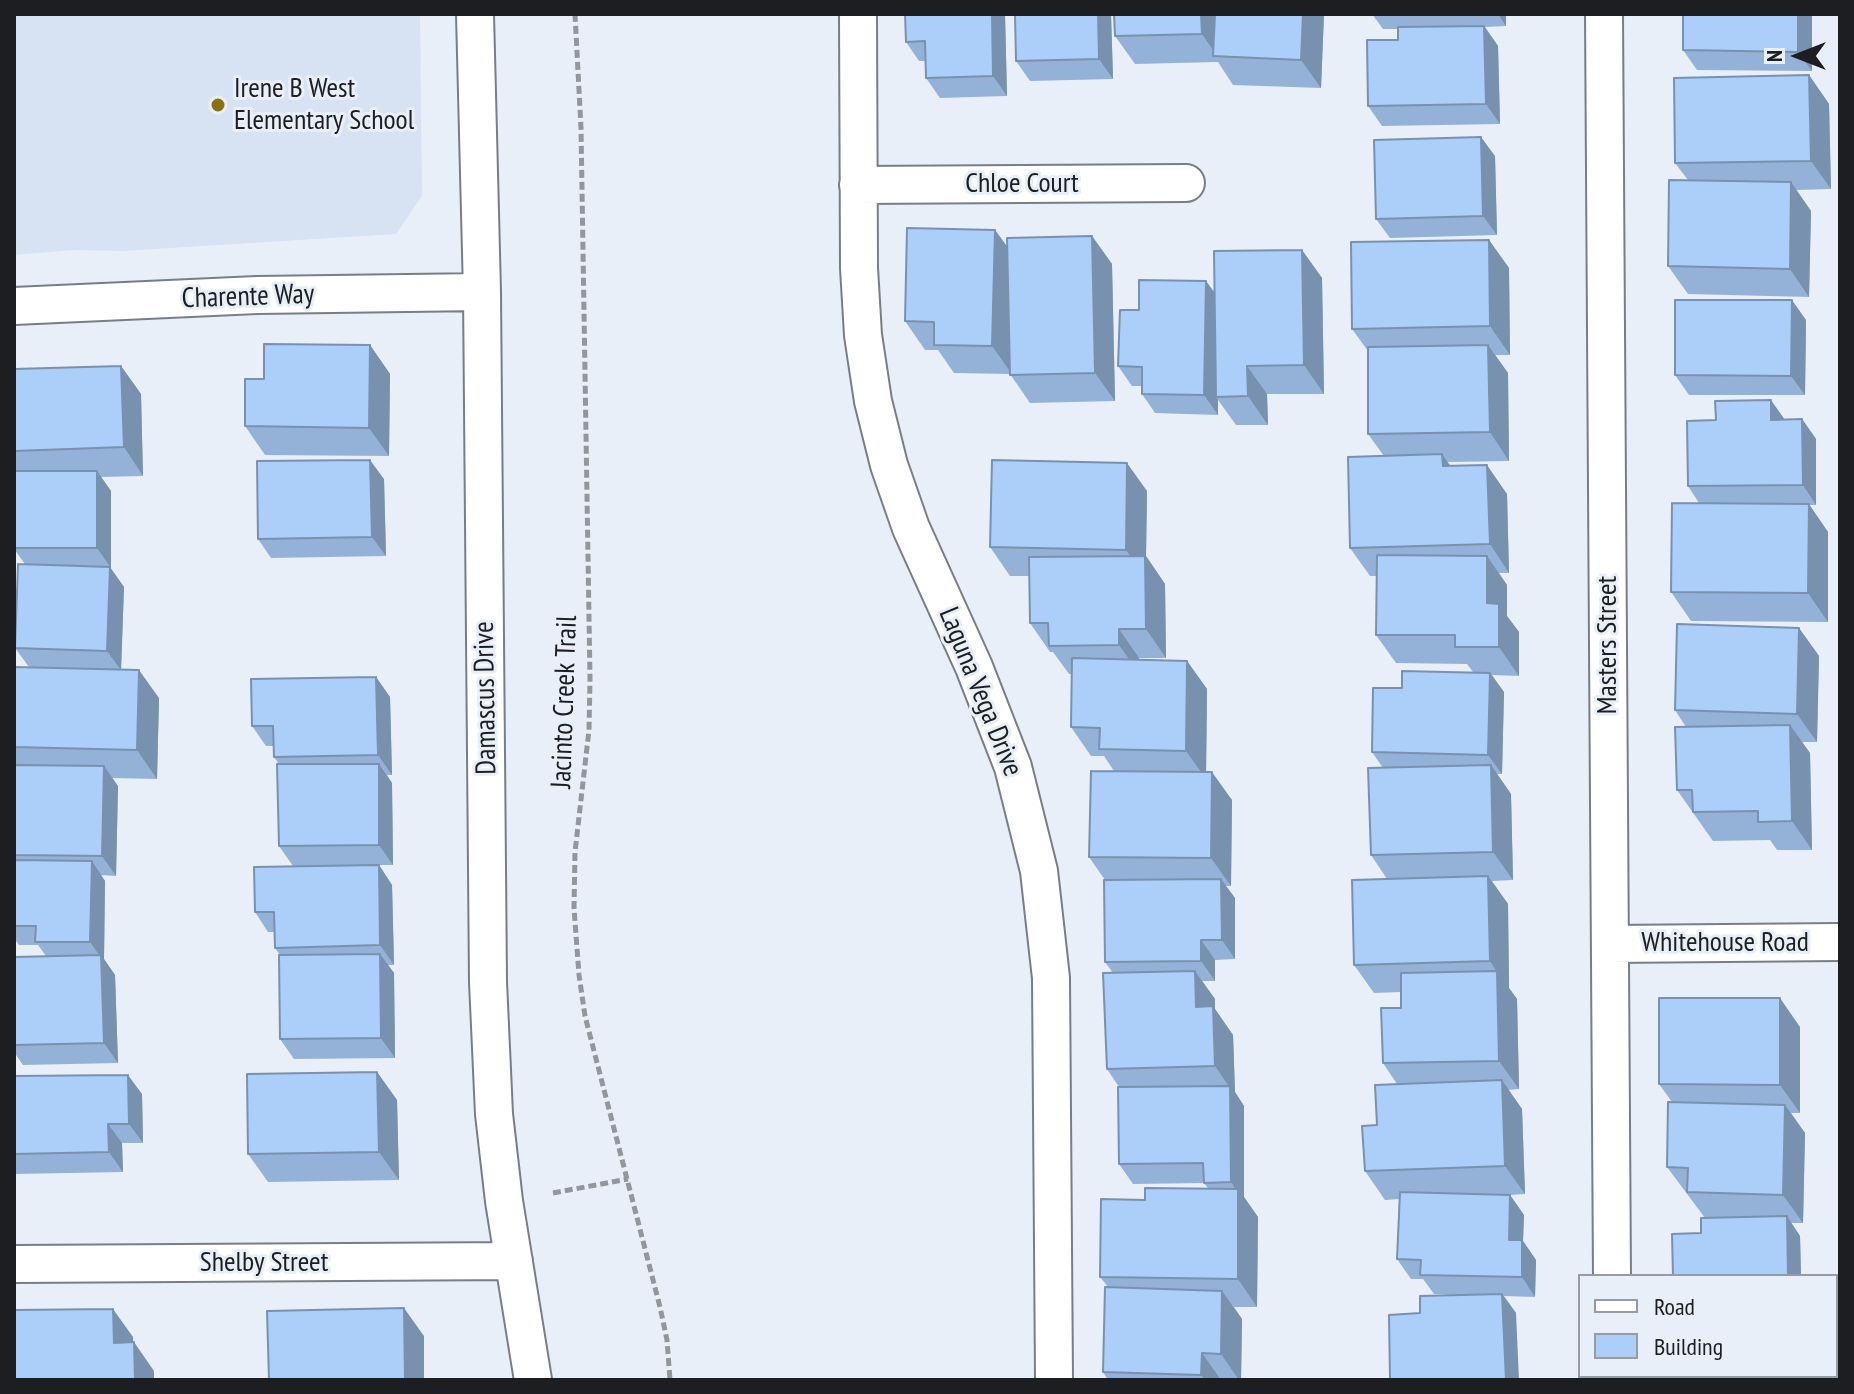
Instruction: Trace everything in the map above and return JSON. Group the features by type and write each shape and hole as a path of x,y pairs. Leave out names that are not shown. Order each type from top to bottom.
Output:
{"street":[{"name":"Damascus Drive","path":"475,14 482,292 488,982 494,1114 533,1380"},
{"name":"Laguna Vega Drive","path":"858,14 858,185 863,335 873,401 889,465 911,528 974,667 1013,767 1039,871 1051,978 1054,1380"},
{"name":"Masters Street","path":"1604,14 1612,1274"},
{"name":"Chloe Court","path":"858,185 1186,183"},
{"name":"Charente Way","path":"14,306 257,295 482,292"},
{"name":"Whitehouse Road","path":"1610,944 1840,942"},
{"name":"Shelby Street","path":"14,1264 514,1261"}],"path":[{"name":"Jacinto Creek Trail","path":"575,14 581,128 590,679 589,730 575,852 574,908 585,1016 663,1318 670,1380"},
{"path":"553,1193 628,1179"}],"shaded area":[{"name":"Irene B West Elementary School","path":"14,14 420,14 422,196 396,234 14,255"}],"building":[{"path":"905,14 992,14 993,76 926,78 925,41 906,42"},
{"path":"1015,14 1098,14 1099,59 1016,61"},
{"path":"1114,14 1201,14 1202,34 1115,36"},
{"path":"1215,14 1303,14 1301,60 1213,56"},
{"path":"1683,14 1798,14 1798,52 1683,50"},
{"path":"1484,26 1486,104 1368,106 1367,40 1398,40 1398,27"},
{"path":"1809,75 1811,161 1675,163 1674,78"},
{"path":"1481,137 1483,216 1376,219 1374,140"},
{"path":"1669,180 1791,182 1790,269 1668,266"},
{"path":"907,228 995,230 992,346 934,345 934,322 905,321"},
{"path":"1092,236 1095,373 1010,375 1007,238"},
{"path":"1489,240 1490,326 1352,329 1351,242"},
{"path":"1302,250 1304,365 1247,366 1248,396 1216,397 1214,251"},
{"path":"1139,280 1206,281 1204,395 1142,394 1142,367 1118,366 1120,310 1139,310"},
{"path":"1675,300 1792,300 1791,376 1675,375"},
{"path":"264,344 370,345 369,428 245,426 245,379 264,379"},
{"path":"1488,345 1490,432 1368,434 1368,347"},
{"path":"121,366 124,447 14,451 14,369"},
{"path":"1771,400 1771,420 1802,419 1803,485 1688,486 1687,421 1716,420 1715,401"},
{"path":"1442,454 1443,466 1487,465 1490,544 1350,548 1348,457"},
{"path":"370,460 372,537 258,539 257,461"},
{"path":"992,460 1127,463 1126,550 990,547"},
{"path":"14,471 97,471 97,548 14,548"},
{"path":"1672,503 1809,504 1808,593 1671,592"},
{"path":"1377,555 1487,556 1487,603 1499,604 1499,647 1455,647 1455,635 1376,635"},
{"path":"1145,556 1146,629 1119,629 1119,645 1049,646 1048,623 1030,623 1029,557"},
{"path":"18,564 110,567 107,651 15,648"},
{"path":"1677,624 1799,628 1797,714 1675,710"},
{"path":"1072,658 1187,661 1186,751 1099,749 1100,728 1071,727"},
{"path":"14,667 139,670 137,750 14,747"},
{"path":"1402,671 1490,673 1488,755 1372,752 1373,688 1402,688"},
{"path":"376,677 378,755 274,757 273,726 252,726 251,679"},
{"path":"1790,725 1792,821 1758,822 1758,811 1693,812 1692,790 1677,790 1675,727"},
{"path":"277,764 379,764 379,845 279,846"},
{"path":"14,765 104,766 102,856 14,855"},
{"path":"1491,765 1493,852 1371,855 1368,768"},
{"path":"1091,771 1212,772 1211,858 1089,857"},
{"path":"14,860 92,861 90,942 35,942 36,926 14,926"},
{"path":"379,865 380,945 275,948 274,912 255,912 254,867"},
{"path":"1488,876 1490,961 1354,965 1352,880"},
{"path":"1221,879 1222,940 1201,940 1201,961 1105,962 1104,880"},
{"path":"380,954 381,1038 280,1039 279,955"},
{"path":"101,955 104,1043 14,1045 14,957"},
{"path":"1195,971 1196,1007 1213,1006 1215,1066 1107,1069 1103,973"},
{"path":"1497,971 1499,1061 1383,1063 1381,1008 1401,1008 1401,973"},
{"path":"1659,998 1780,998 1780,1085 1659,1084"},
{"path":"377,1072 379,1152 248,1154 247,1074"},
{"path":"128,1075 129,1124 108,1124 109,1152 14,1154 14,1076"},
{"path":"1502,1080 1505,1166 1365,1171 1362,1126 1377,1125 1375,1085"},
{"path":"1230,1086 1231,1182 1204,1183 1203,1163 1119,1164 1118,1087"},
{"path":"1668,1102 1785,1105 1783,1195 1687,1192 1688,1168 1667,1167"},
{"path":"1145,1188 1238,1189 1238,1279 1100,1277 1101,1199 1145,1200"},
{"path":"1400,1192 1510,1195 1509,1240 1522,1240 1522,1277 1420,1275 1421,1260 1397,1259"},
{"path":"1787,1216 1788,1274 1673,1274 1672,1234 1701,1233 1701,1218"},
{"path":"1105,1287 1222,1291 1221,1354 1202,1353 1201,1375 1103,1372"},
{"path":"1502,1294 1506,1380 1390,1380 1389,1315 1420,1313 1420,1296"},
{"path":"404,1308 405,1380 269,1380 267,1311"},
{"path":"113,1309 114,1343 134,1342 135,1380 14,1380 14,1310"},
{"path":"1664,1378 1802,1378 1802,1380"}],"place":[{"name":"Irene B West Elementary School","path":"218,105"}]}
